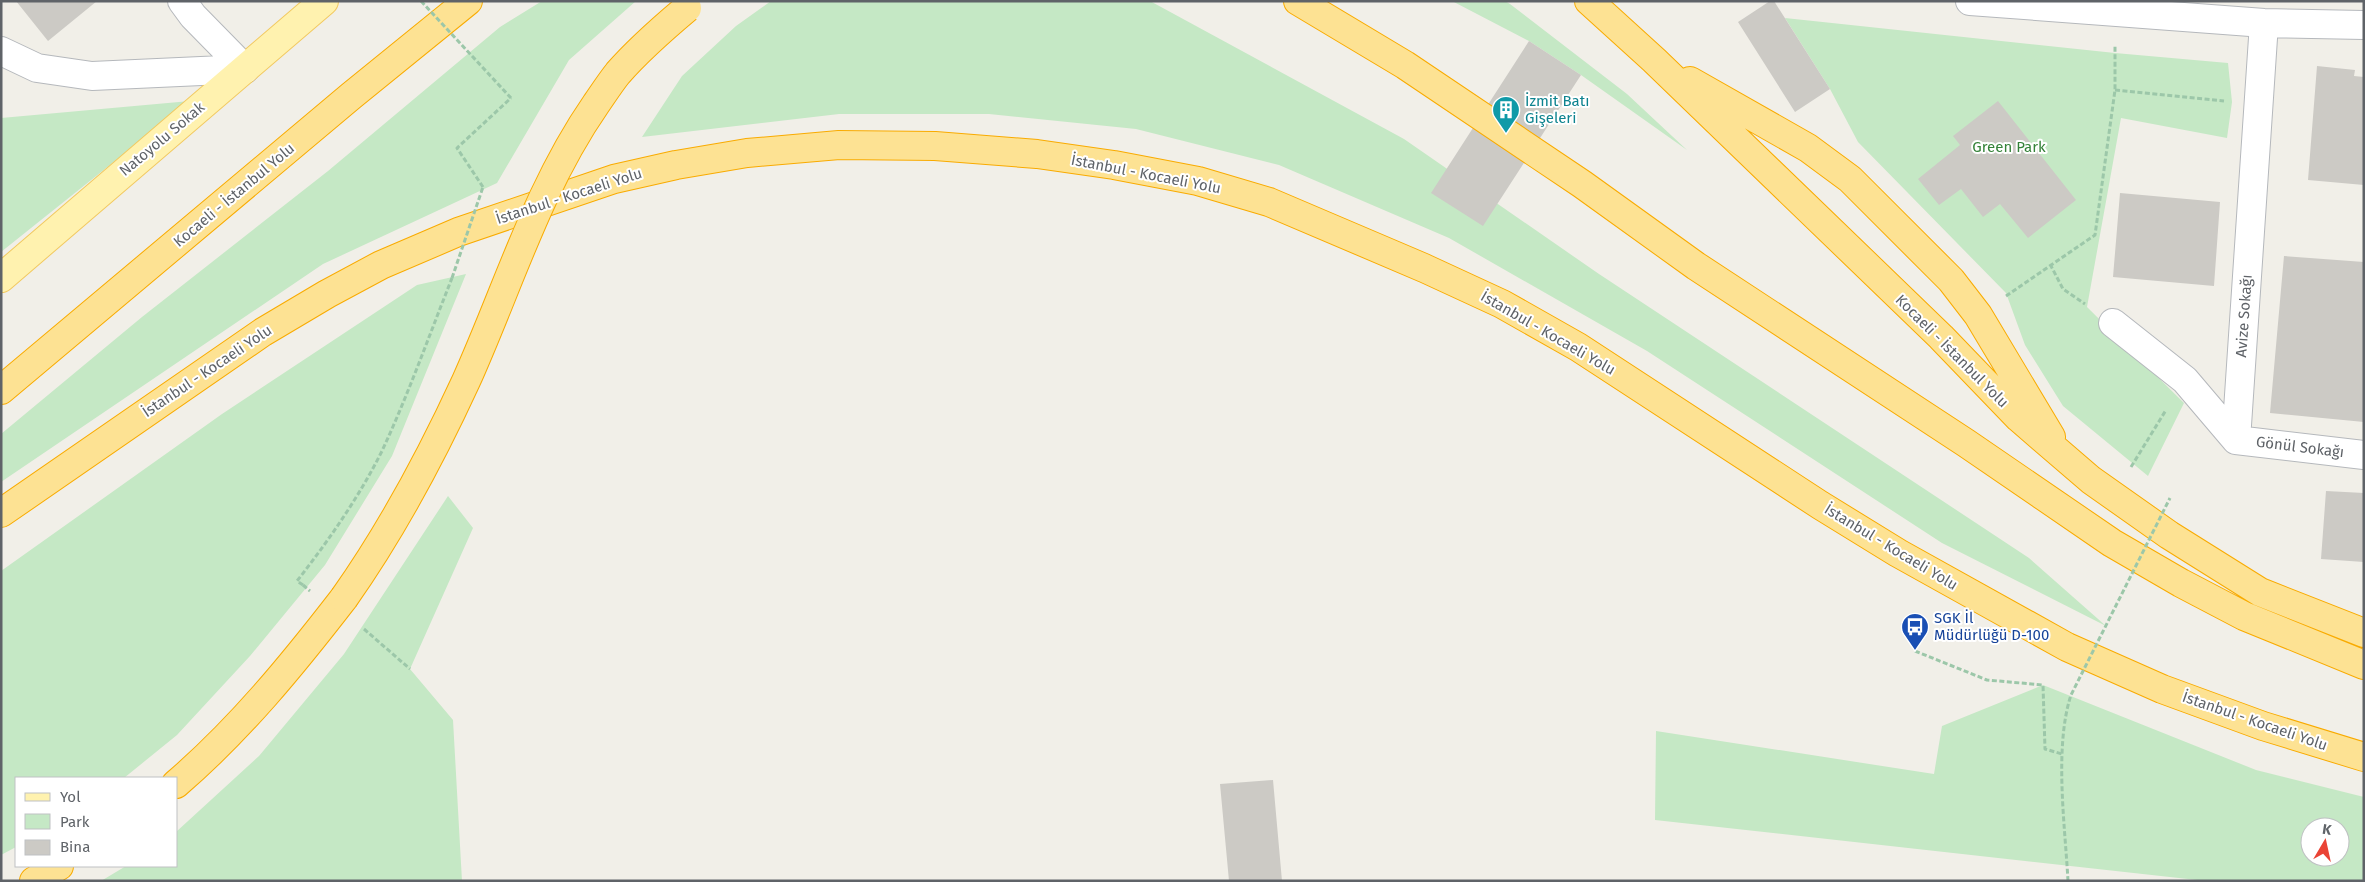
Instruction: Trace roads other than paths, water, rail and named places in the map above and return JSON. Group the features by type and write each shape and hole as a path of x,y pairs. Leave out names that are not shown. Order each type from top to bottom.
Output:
{"highway":[{"name":"Kocaeli - İstanbul Yolu","path":"1,390 351,96 468,1"},
{"path":"1298,1 1405,65 1582,184 1696,266 2112,543 2181,583 2244,616 2364,665"},
{"name":"Kocaeli - İstanbul Yolu","path":"1589,1 1654,60 1941,337 2019,418 2091,480 2169,535 2260,592 2364,634"},
{"path":"178,782 208,757 290,668 374,556 410,494 466,380 522,242 579,129 617,74 654,36 692,5"},
{"path":"1654,60 1808,148 1850,179 1951,280 1978,315 2062,455"},
{"name":"İstanbul - Kocaeli Yolu","path":"1,513 263,332 381,265 458,232 614,179 676,165 747,153 839,145 935,146 1037,154 1114,165 1198,181 1269,202 1424,268 1502,304 1578,347 1875,539 2001,612 2068,647 2162,689 2263,726 2364,757"},
{"path":"34,881 57,867"}],"main road":[{"name":"Natoyolu Sokak","path":"1,278 324,1"}],"street":[{"path":"182,1 193,16 245,69"},
{"path":"1970,1 2264,22 2364,25"},
{"name":"Avize Sokağı","path":"2236,440 2264,22"},
{"path":"1,52 37,68 92,76 245,69"},
{"path":"2113,323 2185,380 2236,440"},
{"name":"Gönül Sokağı","path":"2236,440 2364,454"}],"place":[{"name":"İzmit Batı Gişeleri","path":"1506,134"},
{"name":"SGK İl Müdürlüğü D-100","path":"1915,651"}],"park label":[{"name":"Green Park","path":"2009,147"}]}
